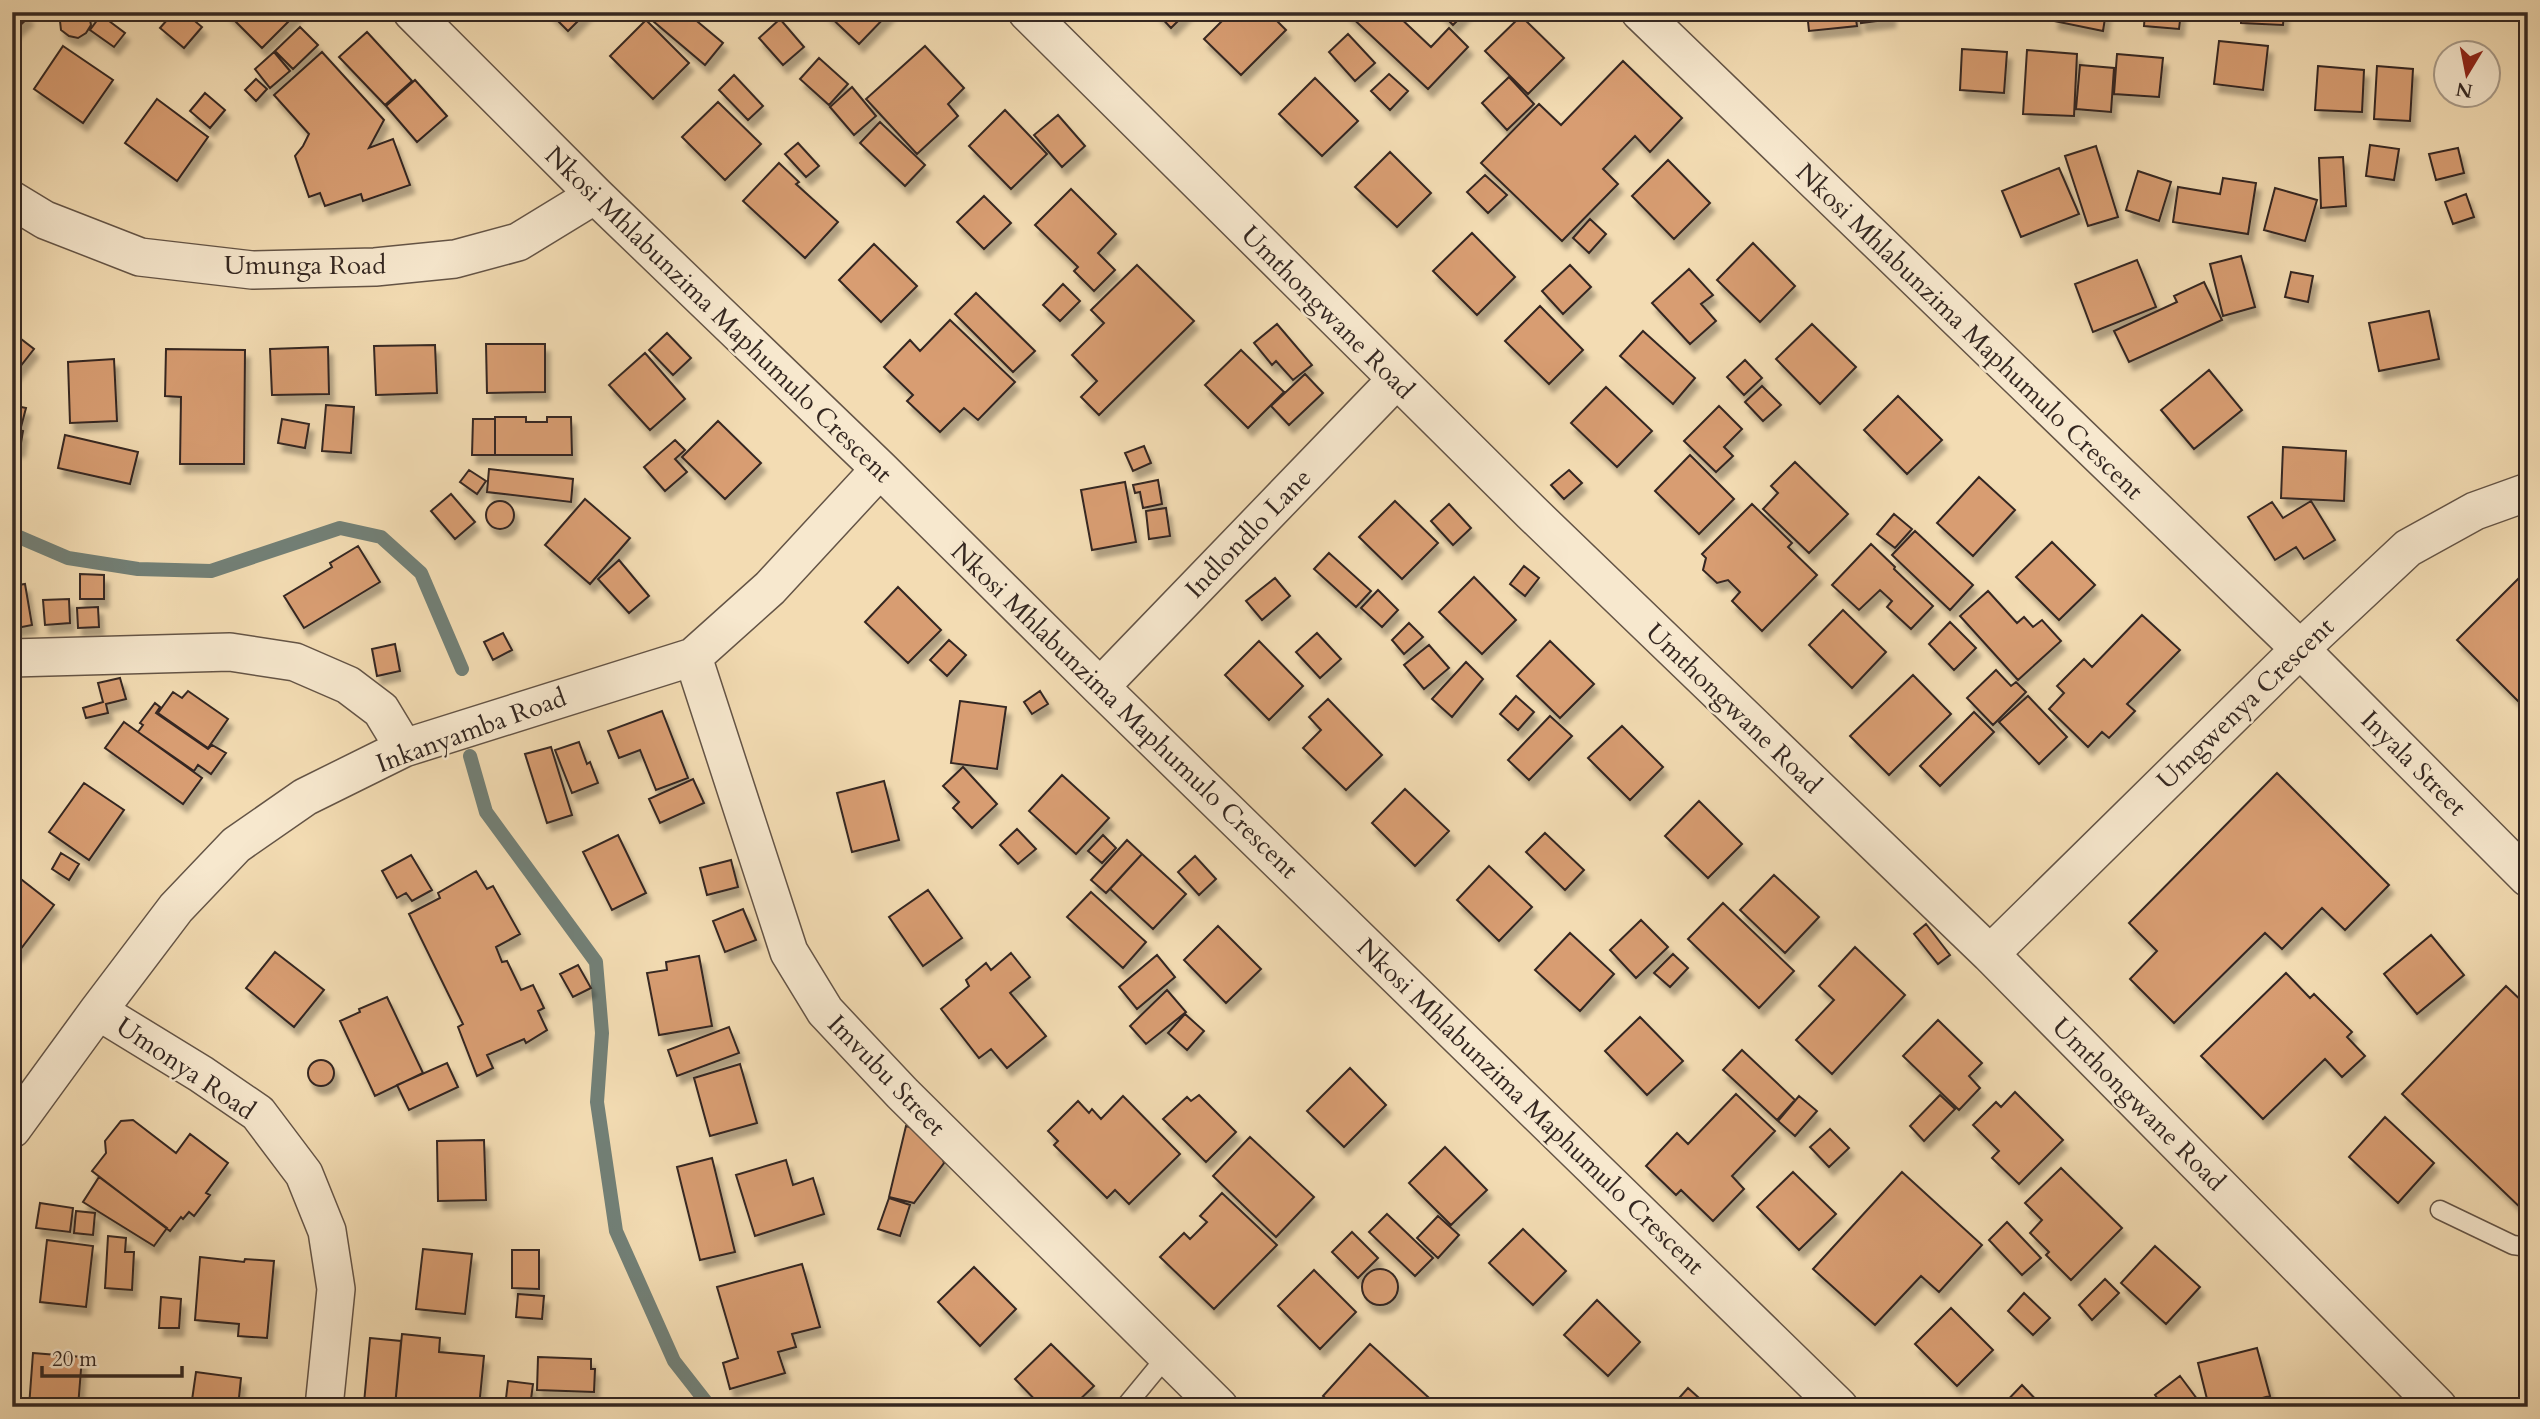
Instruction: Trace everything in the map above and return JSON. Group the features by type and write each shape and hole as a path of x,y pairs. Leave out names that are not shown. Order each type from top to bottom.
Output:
{"street":[{"name":"Nkosi Mhlabunzima Maphumulo Crescent","path":"412,12 595,195 880,469 1839,1407"},
{"name":"Umthongwane Road","path":"1027,12 1396,380 1990,954 2438,1407"},
{"name":"Nkosi Mhlabunzima Maphumulo Crescent","path":"1640,12 2300,649"},
{"name":"Umunga Road","path":"12,200 45,220 140,257 253,270 375,267 455,259 517,242 595,195"},
{"name":"Indlondlo Lane","path":"1100,687 1396,380"},
{"name":"Inkanyamba Road","path":"12,1129 176,908 236,845 306,797 404,748 693,657 770,588 880,469"},
{"name":"Umgwenya Crescent","path":"1990,954 2300,649 2408,548 2475,511 2528,492"},
{"name":"Inyala Street","path":"2300,649 2528,878"},
{"path":"12,658 230,652 295,662 348,685 381,710 404,748"},
{"name":"Imvubu Street","path":"693,657 789,952 825,1011 902,1093 1219,1407"},
{"name":"Umonya Road","path":"98,1010 258,1113 304,1174 327,1231 336,1289 324,1407"}],"lane":[{"path":"2440,1210 2513,1245 2528,1247"},
{"path":"1125,1407 1167,1356"}],"building":[{"path":"12,12 24,12 29,17 12,33"},
{"path":"64,12 86,12 91,25 86,33 78,38 61,30 60,21"},
{"path":"174,12 184,12 202,27 184,48 160,28"},
{"path":"226,12 298,12 262,48"},
{"path":"549,12 587,12 568,31"},
{"path":"660,12 686,12 723,43 705,65 653,21"},
{"path":"825,12 890,12 859,44"},
{"path":"1156,12 1187,12 1171,28"},
{"path":"1231,12 1268,12 1286,30 1241,75 1204,39"},
{"path":"1346,12 1394,12 1431,47 1449,28 1468,47 1428,89"},
{"path":"1440,12 1466,12 1453,25"},
{"path":"1807,12 1855,12 1857,26 1809,31"},
{"path":"1860,12 1891,12 1891,19 1861,23"},
{"path":"2055,12 2106,12 2103,31 2054,21"},
{"path":"2145,12 2181,12 2179,29 2144,26"},
{"path":"2241,12 2284,12 2283,25 2241,23"},
{"path":"101,15 125,33 114,47 90,30"},
{"path":"1521,16 1564,58 1528,94 1485,51"},
{"path":"780,19 804,47 783,65 759,38"},
{"path":"646,20 689,63 653,99 610,56"},
{"path":"300,27 318,45 293,69 275,51"},
{"path":"367,32 412,81 385,105 339,57"},
{"path":"1348,34 1375,63 1355,81 1329,52"},
{"path":"2219,41 2268,46 2263,90 2214,84"},
{"path":"63,46 113,80 83,123 34,89"},
{"path":"925,46 964,88 948,104 958,116 917,154 866,99"},
{"path":"1962,49 2007,52 2004,93 1960,90"},
{"path":"2027,50 2077,54 2074,116 2023,114"},
{"path":"274,52 290,71 270,88 255,69"},
{"path":"322,52 384,120 369,148 393,139 410,185 363,201 361,194 325,206 320,193 309,197 295,156 309,134 274,95"},
{"path":"2117,54 2163,58 2159,97 2114,94"},
{"path":"819,58 848,84 829,105 800,79"},
{"path":"1623,61 1682,118 1650,152 1635,136 1603,169 1618,184 1562,241 1481,163 1539,104 1561,125"},
{"path":"2080,65 2114,68 2111,112 2076,109"},
{"path":"2318,66 2364,70 2362,112 2315,110"},
{"path":"2377,66 2413,69 2410,121 2374,119"},
{"path":"1389,74 1408,91 1390,110 1371,91"},
{"path":"734,75 763,106 748,120 719,90"},
{"path":"1509,77 1534,104 1507,130 1482,103"},
{"path":"1315,78 1358,121 1322,156 1279,114"},
{"path":"256,79 267,89 256,101 245,90"},
{"path":"415,80 447,116 417,142 386,106"},
{"path":"852,87 876,116 854,135 830,107"},
{"path":"205,93 225,110 210,128 190,111"},
{"path":"157,99 208,137 177,181 125,143"},
{"path":"718,102 761,144 725,180 682,137"},
{"path":"1005,110 1047,154 1011,189 969,146"},
{"path":"1058,115 1085,146 1062,167 1034,135"},
{"path":"880,122 925,165 905,186 860,143"},
{"path":"798,143 819,166 806,177 785,154"},
{"path":"2370,145 2399,149 2394,180 2366,176"},
{"path":"2096,146 2118,217 2088,226 2065,156"},
{"path":"2458,148 2464,173 2436,180 2429,154"},
{"path":"1390,152 1431,193 1397,227 1355,187"},
{"path":"2343,157 2346,206 2321,208 2319,158"},
{"path":"1668,160 1710,203 1674,239 1632,196"},
{"path":"779,163 799,182 796,184 838,222 805,258 743,201"},
{"path":"2059,168 2079,214 2021,237 2002,191"},
{"path":"2138,171 2171,182 2159,221 2126,210"},
{"path":"1485,175 1507,195 1488,213 1467,192"},
{"path":"2223,178 2256,183 2248,234 2173,222 2178,187 2220,194"},
{"path":"2275,188 2317,200 2305,241 2264,230"},
{"path":"1071,189 1116,234 1098,253 1115,270 1094,291 1074,271 1078,267 1035,225"},
{"path":"2466,194 2474,217 2453,224 2445,202"},
{"path":"984,196 1011,223 984,249 957,222"},
{"path":"1590,219 1606,234 1589,253 1573,238"},
{"path":"1472,233 1515,277 1477,315 1433,271"},
{"path":"1753,243 1795,286 1760,322 1717,280"},
{"path":"874,244 917,286 881,322 839,280"},
{"path":"2241,256 2255,307 2223,316 2210,264"},
{"path":"2137,260 2156,307 2093,332 2075,284"},
{"path":"1137,265 1194,321 1099,415 1081,397 1097,381 1072,355 1104,323 1091,310"},
{"path":"1570,265 1591,287 1563,314 1542,291"},
{"path":"1689,269 1713,295 1701,304 1716,321 1690,344 1652,303"},
{"path":"2291,272 2313,276 2308,302 2285,297"},
{"path":"2204,282 2222,320 2129,362 2114,331 2177,302 2174,296"},
{"path":"1063,284 1080,301 1060,321 1043,305"},
{"path":"976,293 1035,351 1013,372 955,314"},
{"path":"1540,306 1583,350 1549,384 1505,341"},
{"path":"2429,311 2439,359 2379,371 2369,323"},
{"path":"950,320 1015,382 978,420 964,408 940,432 907,401 913,395 884,367 910,340 920,351"},
{"path":"1277,324 1312,365 1293,380 1276,361 1272,365 1254,343"},
{"path":"1812,324 1856,367 1820,404 1776,359"},
{"path":"1643,331 1695,378 1673,404 1620,356"},
{"path":"12,332 34,349 12,377"},
{"path":"667,333 691,358 673,375 649,350"},
{"path":"486,344 545,344 545,392 487,393"},
{"path":"435,345 437,393 376,395 374,346"},
{"path":"328,347 329,394 272,395 270,349"},
{"path":"166,349 245,350 244,464 180,464 181,397 165,396"},
{"path":"1241,350 1284,392 1248,428 1205,385"},
{"path":"645,353 685,399 650,430 609,385"},
{"path":"114,359 117,421 70,423 68,362"},
{"path":"1745,360 1762,378 1744,395 1727,377"},
{"path":"2209,370 2242,410 2194,449 2161,410"},
{"path":"1305,374 1323,393 1289,425 1271,406"},
{"path":"1762,386 1781,405 1763,421 1745,402"},
{"path":"1606,387 1652,431 1617,467 1571,423"},
{"path":"1898,396 1942,440 1907,474 1864,430"},
{"path":"12,405 26,408 21,427 12,425"},
{"path":"326,405 354,407 351,453 322,451"},
{"path":"1719,406 1742,429 1724,447 1733,456 1716,472 1684,441"},
{"path":"495,417 526,417 526,422 547,422 547,417 571,417 572,455 495,455"},
{"path":"282,419 309,424 305,448 278,443"},
{"path":"473,419 495,419 495,455 472,455"},
{"path":"718,421 761,463 725,499 682,457"},
{"path":"12,429 23,431 20,449 12,448"},
{"path":"65,435 138,452 130,484 58,468"},
{"path":"675,440 685,450 675,459 687,472 665,491 644,467"},
{"path":"1144,446 1151,463 1133,471 1125,453"},
{"path":"2283,447 2346,451 2344,501 2281,498"},
{"path":"1690,455 1734,499 1699,534 1655,491"},
{"path":"1795,462 1848,514 1809,553 1763,509 1778,493 1771,486"},
{"path":"489,469 573,479 571,502 487,492"},
{"path":"469,470 486,481 477,494 460,482"},
{"path":"1569,470 1582,483 1564,499 1551,485"},
{"path":"1979,477 2015,510 1973,556 1937,523"},
{"path":"1158,480 1162,504 1143,508 1140,492 1135,493 1133,485"},
{"path":"1125,482 1136,542 1092,550 1081,490"},
{"path":"451,494 475,522 455,539 431,511"},
{"path":"585,499 630,538 590,584 545,545"},
{"path":"500,501 510,505 514,515 510,525 500,529 490,525 486,515 490,505"},
{"path":"1395,501 1438,543 1402,579 1359,537"},
{"path":"2311,501 2335,540 2304,559 2296,547 2275,560 2248,517 2272,502 2283,518"},
{"path":"1449,504 1471,528 1453,545 1431,521"},
{"path":"1752,504 1792,543 1788,547 1817,575 1762,631 1732,601 1740,592 1728,580 1717,583 1703,570 1706,558 1702,554"},
{"path":"1166,508 1170,536 1149,539 1146,511"},
{"path":"1894,514 1912,529 1895,548 1877,534"},
{"path":"1915,531 1973,585 1950,610 1892,555"},
{"path":"2052,542 2095,585 2059,620 2016,577"},
{"path":"1871,544 1933,606 1911,629 1887,607 1892,601 1880,590 1859,610 1832,585"},
{"path":"358,546 380,582 304,628 284,596 332,567 330,563"},
{"path":"1329,553 1371,591 1356,607 1314,569"},
{"path":"619,560 649,596 629,613 598,579"},
{"path":"1524,566 1539,578 1525,596 1510,584"},
{"path":"2526,571 2528,573 2528,711 2457,640"},
{"path":"80,574 104,575 104,599 80,599"},
{"path":"1474,577 1516,620 1482,654 1439,612"},
{"path":"1275,578 1290,596 1262,620 1246,601"},
{"path":"25,584 32,625 12,629 12,586"},
{"path":"898,587 941,630 908,663 865,622"},
{"path":"1378,590 1398,610 1382,627 1361,608"},
{"path":"1988,591 2017,623 2024,617 2033,627 2042,620 2061,641 2018,680 1960,616"},
{"path":"69,599 70,623 45,625 43,600"},
{"path":"98,607 99,627 78,628 77,608"},
{"path":"1843,610 1886,652 1852,688 1809,645"},
{"path":"2142,615 2180,650 2127,704 2135,711 2109,738 2102,732 2088,747 2049,709 2064,693 2057,686 2084,659 2092,667"},
{"path":"1950,622 1976,648 1954,670 1929,644"},
{"path":"1409,623 1423,637 1404,654 1392,640"},
{"path":"503,633 512,650 493,660 484,642"},
{"path":"1317,633 1341,659 1320,678 1296,652"},
{"path":"949,640 966,655 947,676 930,660"},
{"path":"1259,641 1303,686 1269,720 1225,675"},
{"path":"1550,641 1594,684 1560,718 1517,676"},
{"path":"395,644 400,671 377,676 372,649"},
{"path":"1429,645 1449,668 1424,689 1404,665"},
{"path":"1466,662 1483,679 1452,717 1432,699"},
{"path":"1996,670 2011,686 2016,682 2026,692 1993,725 1967,698"},
{"path":"1913,675 1951,714 1889,775 1850,736"},
{"path":"120,678 126,699 106,704 108,713 86,718 83,708 103,702 98,683"},
{"path":"188,691 228,719 208,748 158,713 173,692 182,698"},
{"path":"1040,691 1048,704 1032,714 1024,702"},
{"path":"1516,696 1534,712 1518,730 1500,714"},
{"path":"2028,696 2067,737 2039,764 1999,722"},
{"path":"1328,699 1382,755 1346,790 1303,748 1321,730 1309,717"},
{"path":"960,701 1006,707 997,769 951,763"},
{"path":"155,703 160,707 156,713 208,749 212,745 226,753 211,774 198,765 194,771 138,732 143,725 140,723"},
{"path":"662,711 688,778 656,790 640,750 619,758 608,731"},
{"path":"1974,712 1994,732 1940,786 1920,766"},
{"path":"1550,716 1572,736 1529,780 1508,760"},
{"path":"124,722 202,778 183,804 105,748"},
{"path":"1622,726 1663,767 1630,800 1588,758"},
{"path":"579,742 598,783 572,793 555,750"},
{"path":"551,747 572,815 547,823 525,754"},
{"path":"963,767 997,804 972,828 953,808 959,802 943,786"},
{"path":"2277,773 2389,885 2345,930 2322,908 2282,949 2265,933 2174,1023 2130,979 2157,951 2129,923"},
{"path":"1062,775 1109,818 1076,854 1029,811"},
{"path":"693,779 704,803 660,823 649,799"},
{"path":"884,781 899,840 852,852 837,793"},
{"path":"84,783 124,810 89,860 49,832"},
{"path":"1405,789 1449,831 1415,866 1372,823"},
{"path":"1699,801 1742,844 1708,878 1665,836"},
{"path":"1017,829 1036,849 1018,864 1000,845"},
{"path":"1545,833 1584,870 1565,890 1526,852"},
{"path":"618,835 646,893 612,910 583,852"},
{"path":"1103,835 1116,848 1102,863 1088,851"},
{"path":"1127,840 1142,854 1106,893 1091,880"},
{"path":"61,853 79,864 69,880 52,869"},
{"path":"1142,854 1186,894 1153,929 1110,889"},
{"path":"411,855 432,890 412,901 406,893 397,898 382,871"},
{"path":"1195,856 1216,879 1199,895 1178,872"},
{"path":"731,860 738,887 707,895 700,868"},
{"path":"1489,866 1532,907 1499,941 1457,900"},
{"path":"476,871 487,889 493,886 520,934 496,947 502,962 507,961 521,990 533,985 544,1008 538,1011 547,1030 526,1043 524,1039 487,1055 493,1068 477,1076 458,1027 463,1024 409,914 440,898 438,893"},
{"path":"1774,875 1819,917 1785,953 1740,910"},
{"path":"17,876 54,905 17,954 12,951 12,882"},
{"path":"928,890 962,938 923,966 889,917"},
{"path":"1091,892 1146,942 1123,968 1067,917"},
{"path":"1723,903 1794,971 1759,1008 1688,939"},
{"path":"743,909 756,940 725,952 713,921"},
{"path":"1641,920 1668,947 1636,978 1610,950"},
{"path":"1926,924 1950,955 1938,964 1914,934"},
{"path":"1218,926 1261,969 1226,1003 1184,960"},
{"path":"1570,933 1614,974 1580,1011 1535,970"},
{"path":"2431,935 2464,975 2417,1014 2384,974"},
{"path":"1855,947 1905,995 1832,1074 1796,1040 1834,1000 1819,986"},
{"path":"275,952 324,990 294,1027 246,988"},
{"path":"1011,953 1030,977 1010,993 1046,1036 1007,1068 991,1049 979,1058 941,1009 969,986 966,980 986,963 991,970"},
{"path":"1673,954 1688,968 1670,987 1654,973"},
{"path":"1157,955 1175,977 1137,1009 1119,987"},
{"path":"699,956 712,1026 659,1035 647,973 667,970 666,962"},
{"path":"578,965 591,988 573,997 560,974"},
{"path":"2286,973 2310,998 2314,994 2352,1032 2347,1037 2365,1056 2342,1077 2325,1059 2263,1119 2201,1056"},
{"path":"2506,986 2528,1007 2528,1215 2402,1094"},
{"path":"1167,990 1186,1012 1146,1044 1130,1026"},
{"path":"387,997 423,1073 375,1096 340,1021"},
{"path":"1185,1014 1204,1031 1187,1050 1168,1033"},
{"path":"1640,1017 1683,1061 1647,1095 1605,1051"},
{"path":"1938,1020 1982,1063 1969,1076 1980,1088 1959,1110 1903,1056"},
{"path":"729,1027 739,1053 677,1076 668,1050"},
{"path":"1742,1050 1795,1100 1777,1120 1723,1070"},
{"path":"321,1060 330,1064 334,1073 330,1082 321,1086 312,1082 308,1073 312,1064"},
{"path":"447,1063 458,1087 409,1110 397,1085"},
{"path":"740,1064 757,1123 710,1136 694,1078"},
{"path":"1350,1068 1386,1105 1344,1147 1307,1111"},
{"path":"2015,1092 2063,1140 2019,1184 1992,1158 1999,1151 1973,1125 1996,1102 2001,1107"},
{"path":"1736,1094 1775,1131 1732,1176 1744,1189 1713,1221 1681,1190 1676,1195 1646,1166 1677,1133 1688,1144"},
{"path":"1199,1095 1236,1132 1206,1162 1163,1119 1187,1097 1191,1101"},
{"path":"1940,1095 1955,1109 1924,1141 1910,1126"},
{"path":"1123,1096 1180,1154 1129,1204 1115,1190 1107,1198 1054,1145 1058,1141 1048,1131 1078,1101 1089,1113 1092,1109 1101,1119"},
{"path":"1799,1096 1817,1111 1795,1136 1778,1121"},
{"path":"2385,1117 2434,1163 2398,1203 2349,1157"},
{"path":"133,1120 176,1153 190,1134 228,1163 206,1193 210,1195 194,1216 189,1212 183,1219 181,1217 170,1231 92,1171 106,1153 105,1141 121,1121"},
{"path":"906,1126 934,1134 944,1163 914,1203 889,1197"},
{"path":"1830,1129 1849,1148 1829,1167 1810,1147"},
{"path":"1250,1137 1314,1197 1276,1237 1213,1176"},
{"path":"484,1140 486,1200 438,1201 437,1141"},
{"path":"1445,1147 1487,1190 1451,1225 1409,1183"},
{"path":"712,1158 735,1252 700,1260 677,1167"},
{"path":"786,1160 793,1185 813,1178 824,1214 755,1236 736,1175"},
{"path":"2061,1168 2122,1228 2071,1280 2046,1255 2049,1252 2030,1233 2042,1220 2025,1203"},
{"path":"1793,1172 1836,1214 1799,1250 1757,1207"},
{"path":"1902,1172 1982,1245 1939,1292 1921,1276 1875,1325 1813,1269"},
{"path":"99,1177 167,1228 154,1246 83,1202"},
{"path":"1222,1193 1277,1245 1214,1309 1160,1257 1184,1233 1190,1239 1207,1222 1200,1216"},
{"path":"889,1198 910,1205 900,1236 878,1229"},
{"path":"40,1203 73,1208 70,1232 36,1228"},
{"path":"76,1211 95,1213 93,1235 74,1233"},
{"path":"1387,1214 1433,1258 1415,1276 1369,1232"},
{"path":"1438,1216 1459,1235 1438,1258 1417,1238"},
{"path":"2007,1222 2041,1258 2022,1275 1989,1240"},
{"path":"1523,1229 1566,1271 1533,1305 1489,1263"},
{"path":"1352,1232 1378,1258 1358,1278 1332,1252"},
{"path":"108,1236 126,1238 125,1252 134,1252 132,1290 105,1288"},
{"path":"47,1240 93,1246 86,1307 40,1302"},
{"path":"2155,1246 2200,1287 2166,1324 2121,1283"},
{"path":"423,1249 472,1254 465,1314 416,1309"},
{"path":"512,1250 539,1250 539,1289 512,1288"},
{"path":"200,1257 244,1262 245,1259 274,1261 267,1338 238,1336 239,1324 195,1320"},
{"path":"802,1264 820,1327 792,1334 796,1347 778,1352 785,1373 730,1389 723,1363 738,1358 717,1287"},
{"path":"974,1267 1016,1309 980,1346 938,1302"},
{"path":"1380,1269 1393,1274 1398,1287 1393,1300 1380,1305 1367,1300 1362,1287 1367,1274"},
{"path":"1314,1270 1356,1312 1320,1349 1278,1306"},
{"path":"2105,1279 2119,1293 2092,1320 2079,1305"},
{"path":"2024,1293 2050,1318 2033,1335 2008,1311"},
{"path":"518,1294 544,1296 542,1319 516,1317"},
{"path":"161,1297 181,1299 179,1328 159,1328"},
{"path":"1597,1300 1640,1342 1608,1376 1564,1335"},
{"path":"1951,1308 1993,1350 1957,1386 1915,1344"},
{"path":"402,1334 440,1338 439,1352 484,1356 479,1407 395,1407"},
{"path":"370,1338 401,1341 395,1406 364,1403"},
{"path":"1051,1344 1094,1386 1072,1407 1042,1407 1015,1379"},
{"path":"1370,1344 1439,1407 1335,1407 1323,1396"},
{"path":"2257,1348 2270,1396 2228,1407 2209,1407 2198,1363"},
{"path":"33,1353 82,1357 78,1407 29,1407"},
{"path":"538,1357 591,1359 591,1369 595,1369 594,1392 537,1390"},
{"path":"196,1372 241,1378 238,1407 191,1407"},
{"path":"2180,1376 2203,1407 2164,1407 2155,1395"},
{"path":"508,1381 533,1384 530,1407 505,1407"},
{"path":"2022,1385 2043,1407 2001,1407"},
{"path":"1688,1388 1709,1407 1671,1407"},
{"path":"151,1398 177,1399 176,1407 151,1407"}],"waterway":[{"path":"12,534 68,558 138,569 211,571 340,528 381,537 421,573 462,669"},
{"path":"470,756 486,812 596,962 602,1033 597,1102 616,1231 674,1361 710,1407"}]}
